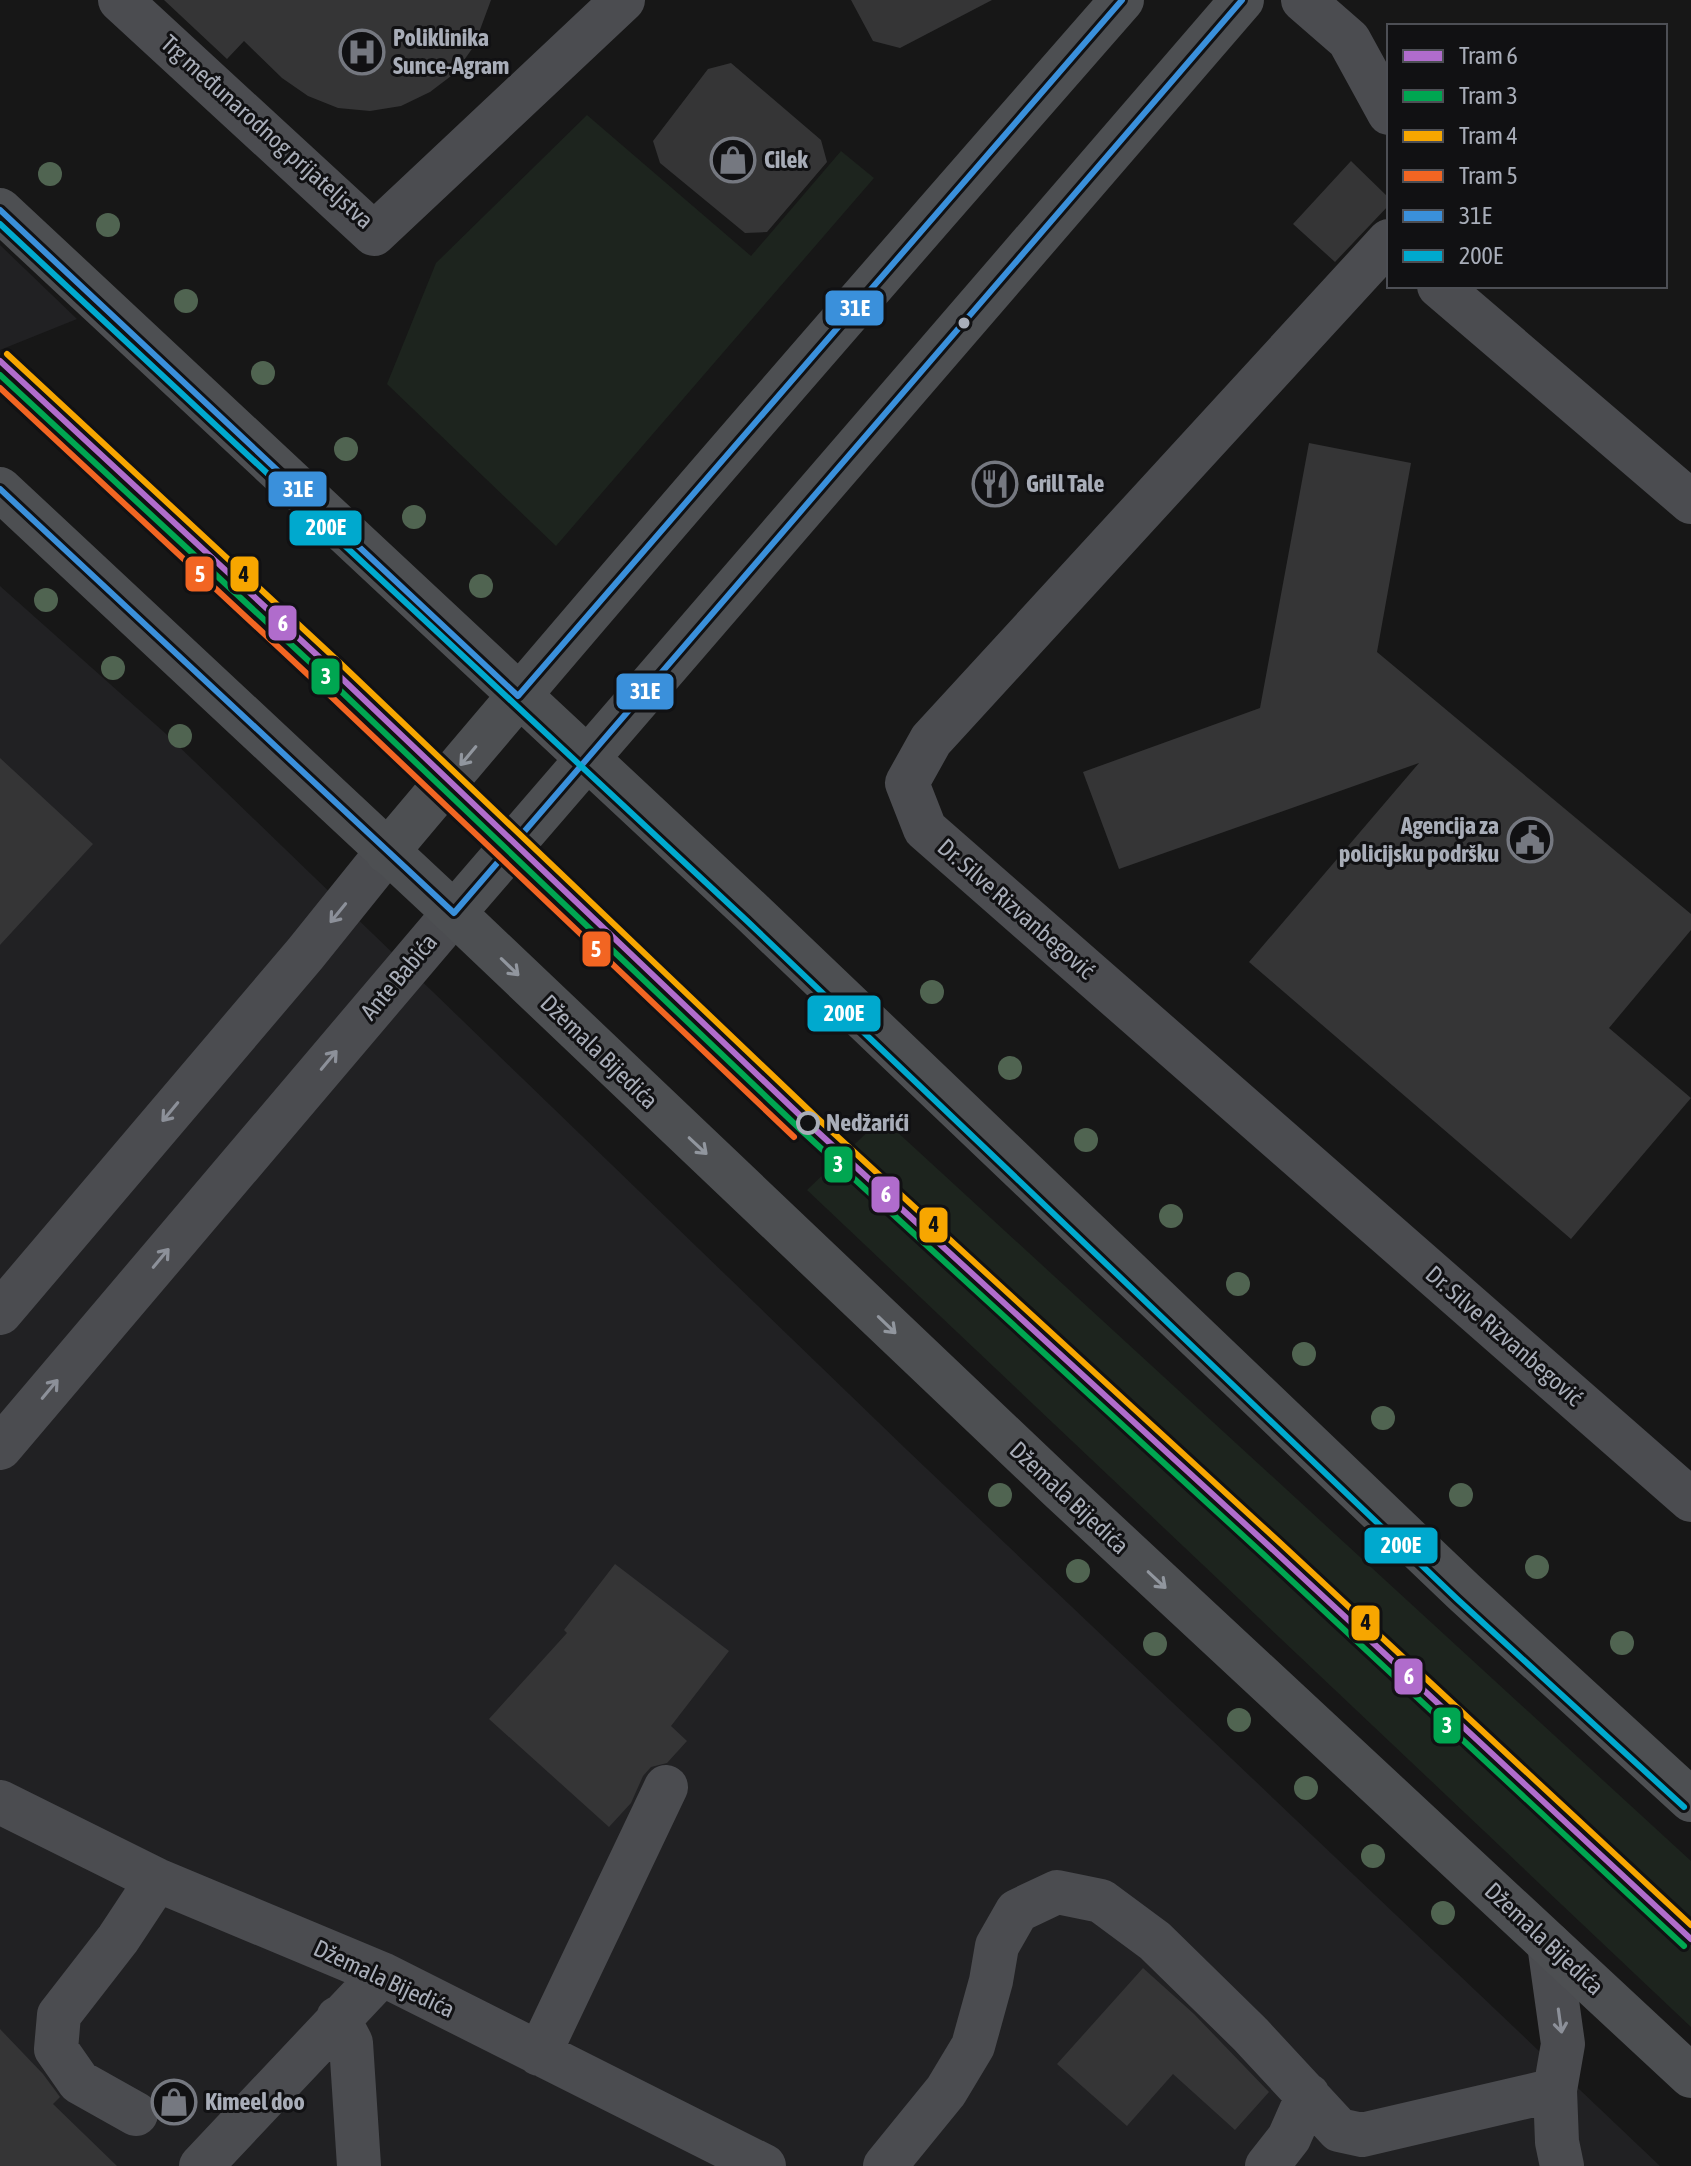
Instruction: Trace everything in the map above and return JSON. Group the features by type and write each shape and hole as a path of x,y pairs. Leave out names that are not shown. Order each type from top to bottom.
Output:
{"main road":[{"path":"387,852 518,696 1122,0"},
{"name":"Ante Babića","path":"454,913 1242,0"},
{"path":"0,210 788,946 1464,1592 1691,1800"},
{"name":"Džemala Bijedića","path":"0,489 454,913 1060,1489 1691,2076"}],"street":[{"name":"Trg međunarodnog prijateljstva","path":"120,0 374,234 623,0"},
{"path":"1303,0 1349,40 1387,109"},
{"name":"Dr. Silve Rizvanbegović","path":"1387,245 931,740 907,783 925,829 1686,1486"},
{"path":"1441,288 1691,502"},
{"path":"0,1313 305,954 387,852"},
{"name":"Ante Babića","path":"0,1448 454,913"},
{"path":"539,2054 666,1787"},
{"name":"Džemala Bijedića","path":"0,1802 157,1880 382,1974 764,2166"},
{"path":"136,2114 79,2082 56,2049 59,2015 118,1939 157,1880"},
{"path":"885,2166 946,2091 973,2046 997,1946 1017,1911 1057,1892 1101,1901 1155,1941 1250,2034 1339,2130 1362,2135 1555,2090"},
{"path":"1549,1944 1563,2044 1555,2090 1557,2142 1562,2166"},
{"path":"201,2166 382,1974"},
{"path":"338,2018 351,2043 359,2166"},
{"path":"1267,2166 1289,2138 1308,2095"}],"shaded area":[{"path":"587,115 751,256 841,151 874,178 556,546 387,384 436,263"},
{"path":"0,245 77,319 0,350"},
{"path":"0,586 165,733 907,1450 1660,2166 0,2166"},
{"path":"882,1118 1691,1861 1691,2027 807,1190"}],"building":[{"name":"Poliklinika Sunce-Agram","path":"164,0 491,0 474,46 455,73 430,92 401,106 370,111 338,108 308,96 282,78 244,41 227,59"},
{"path":"851,0 992,0 900,48 873,41"},
{"path":"731,63 821,140 827,162 767,232 745,233 660,163 653,141 708,69"},
{"path":"1351,161 1387,196 1387,207 1335,262 1293,224"},
{"path":"1309,443 1411,463 1377,652 1691,914 1691,930 1609,1028 1691,1098 1571,1239 1249,962 1419,763 1119,869 1083,772 1260,708"},
{"path":"0,758 93,844 0,945"},
{"path":"615,1564 729,1651 671,1726 687,1741 667,1763 651,1767 643,1776 631,1803 609,1827 489,1719 567,1633 564,1630"},
{"path":"1143,1968 1194,2014 1269,2092 1235,2130 1173,2074 1127,2126 1057,2064"},
{"path":"0,2029 43,2074 60,2097 53,2104 117,2166 0,2166"}],"tram line":[{"name":"4","path":"7,354 339,662 815,1116 1691,1925"},
{"name":"6","path":"0,361 332,669 808,1123 1691,1939"},
{"name":"3","path":"0,375 325,676 801,1130 1684,1946"},
{"name":"5","path":"0,388 318,684 794,1137"}],"transit line":[{"name":"31E","path":"0,210 518,696 1122,0"},
{"name":"31E","path":"0,489 454,913 1242,0"},
{"name":"200E","path":"0,224 746,920 1457,1599 1684,1807"}],"place":[{"name":"Poliklinika Sunce-Agram","path":"362,52"},
{"name":"Cilek","path":"733,160"},
{"name":"Grill Tale","path":"995,484"},
{"name":"Agencija za policijsku podršku","path":"1530,840"},
{"name":"Nedžarići","path":"808,1123"},
{"name":"Kimeel doo","path":"174,2102"}]}
